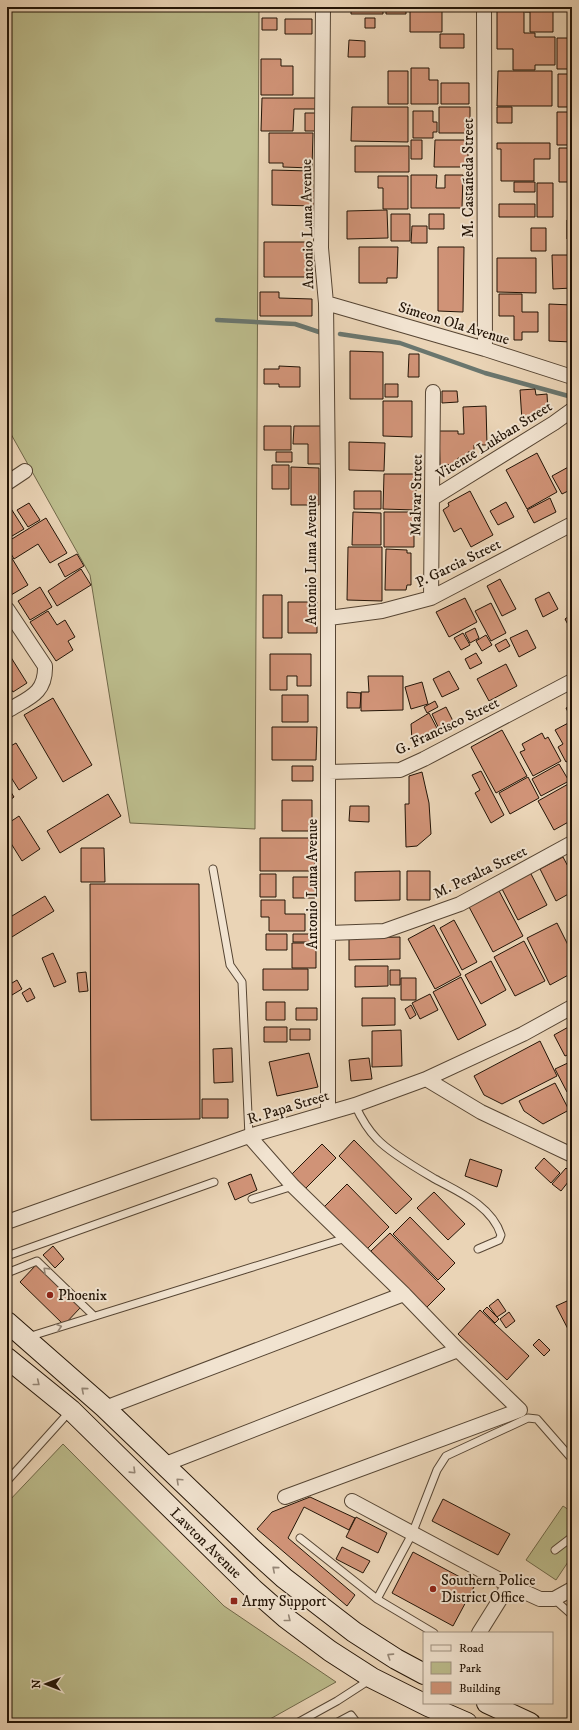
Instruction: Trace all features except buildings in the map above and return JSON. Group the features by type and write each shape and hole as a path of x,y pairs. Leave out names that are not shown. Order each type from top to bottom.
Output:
{"main road":[{"name":"Lawton Avenue","path":"7,1322 105,1408 254,1551 317,1604 354,1632 390,1656 423,1673"},
{"name":"Lawton Avenue","path":"7,1358 71,1410 258,1594 286,1618 330,1651 372,1678 423,1704"},
{"name":"Lawton Avenue","path":"424,1704 467,1723"},
{"path":"489,1704 530,1723"}],"street":[{"name":"Antonio Luna Avenue","path":"323,7 321,248 326,303 329,618 328,1113"},
{"name":"M. Castañeda Street","path":"484,7 485,349"},
{"name":"Simeon Ola Avenue","path":"326,303 485,349 572,377"},
{"name":"Malvar Street","path":"431,598 433,392"},
{"name":"Vicente Lukban Street","path":"433,498 554,423 572,410"},
{"path":"7,483 25,471"},
{"name":"P. Garcia Street","path":"329,618 382,611 431,598 572,524"},
{"path":"7,609 45,666 46,677 39,691 7,711"},
{"name":"G. Francisco Street","path":"328,772 400,770 424,759 572,681"},
{"name":"M. Peralta Street","path":"329,933 384,931 460,904 572,843"},
{"name":"R. Papa Street","path":"7,1222 250,1136 355,1105 426,1079 523,1034 572,1007"},
{"path":"426,1079 481,1112 572,1155"},
{"path":"250,1136 293,1186 520,1410 285,1497"},
{"path":"105,1408 404,1294"},
{"path":"163,1465 458,1350"},
{"path":"352,1501 508,1585 540,1599 554,1599 572,1589"},
{"path":"480,1632 508,1585"}],"lane":[{"path":"213,869 230,965 242,982 250,1136"},
{"path":"355,1105 363,1122 377,1140 407,1162 484,1208 499,1229 501,1235 499,1240 478,1250"},
{"path":"7,1256 214,1182"},
{"path":"252,1199 293,1186"},
{"path":"24,1338 346,1238"},
{"path":"7,1273 37,1261 94,1316"},
{"path":"7,1481 71,1410"},
{"path":"377,1599 412,1534 437,1470 446,1456 528,1418 537,1419 572,1459"},
{"path":"555,1550 572,1537"},
{"path":"300,1538 377,1599 432,1632"},
{"path":"554,1599 572,1615"},
{"path":"297,1723 338,1701 372,1678"},
{"path":"336,1723 351,1715 357,1723"}],"green space":[{"path":"7,7 259,7 255,829 130,823 90,575 7,427"},
{"path":"63,1444 224,1606 336,1682 263,1723 7,1723 7,1503"},
{"path":"563,1506 572,1512 572,1556 556,1580 526,1560"}],"waterway":[{"path":"217,320 295,324 322,333"},
{"path":"340,334 400,343 485,373 572,397"}],"place":[{"name":"Phoenix","path":"50,1295"},
{"name":"Southern Police District Office","path":"433,1589"},
{"name":"Army Support","path":"234,1601"}]}
